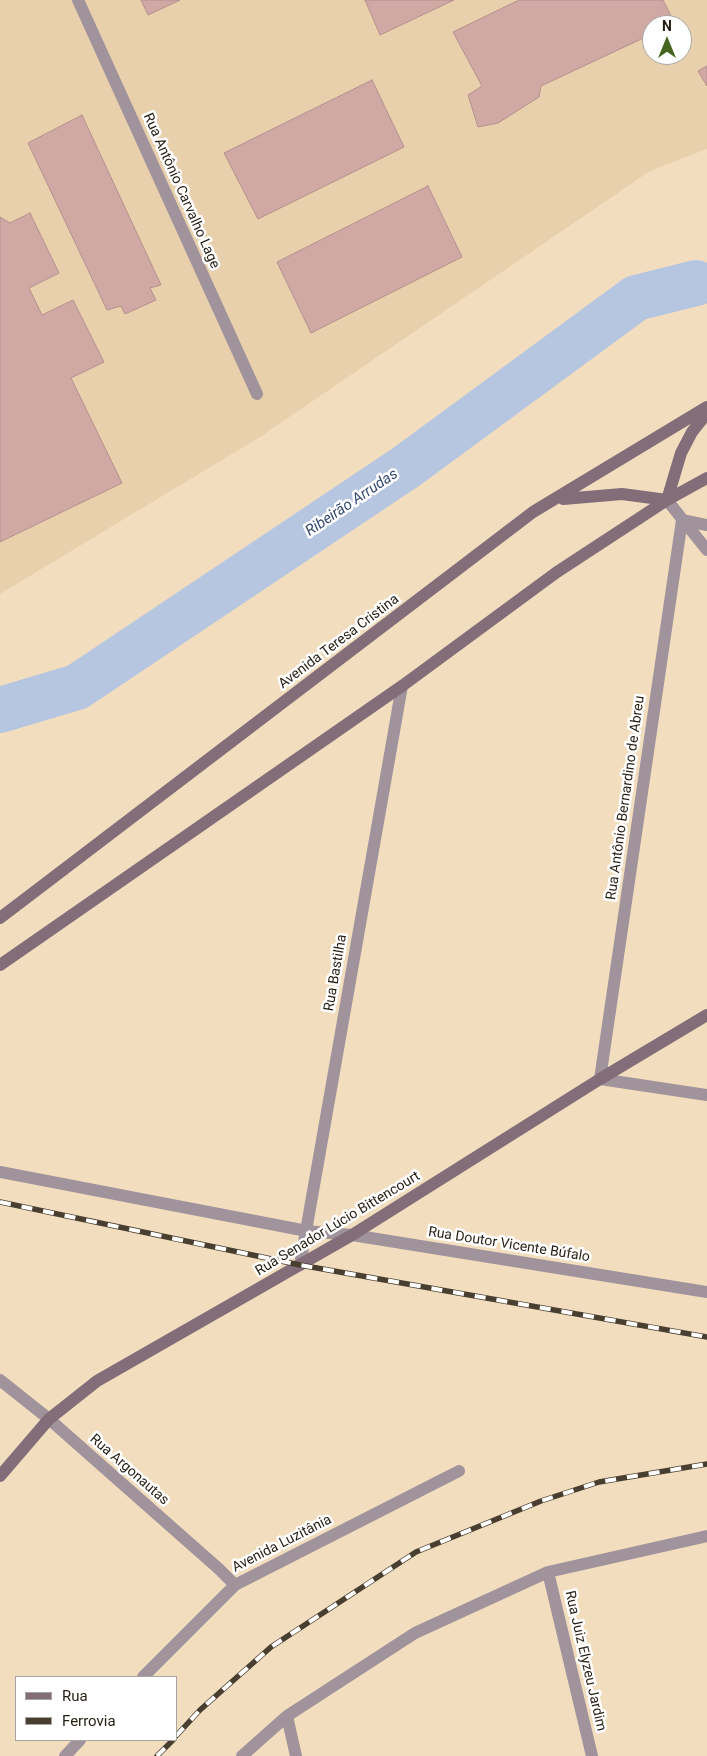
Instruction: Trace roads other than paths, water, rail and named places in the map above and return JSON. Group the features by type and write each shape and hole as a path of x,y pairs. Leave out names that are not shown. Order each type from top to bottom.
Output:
{"main road":[{"name":"Avenida Teresa Cristina","path":"0,918 533,512 707,407"},
{"path":"667,500 681,453 692,432 707,413"},
{"path":"0,965 402,686 557,572 667,500 707,478"},
{"path":"554,500 576,496 622,494 667,500"},
{"name":"Rua Senador Lúcio Bittencourt","path":"0,1476 49,1419 97,1381 352,1235 600,1079 707,1015"}],"street":[{"name":"Rua Antônio Carvalho Lage","path":"78,0 257,394"},
{"path":"667,500 707,550"},
{"path":"682,520 707,525"},
{"name":"Rua Antônio Bernardino de Abreu","path":"600,1079 682,520"},
{"name":"Rua Bastilha","path":"300,1265 402,686"},
{"path":"600,1079 707,1095"},
{"name":"Rua Doutor Vicente Búfalo","path":"0,1172 306,1231 352,1235 707,1292"},
{"name":"Rua Argonautas","path":"0,1380 49,1419 219,1569 234,1585"},
{"name":"Avenida Luzitânia","path":"144,1676 234,1585 459,1471"},
{"path":"242,1756 287,1716 415,1633 548,1572 707,1536"},
{"name":"Rua Juiz Elyzeu Jardim","path":"548,1572 592,1756"},
{"path":"287,1716 296,1756"},
{"path":"65,1756 79,1741"}],"waterway":[{"name":"Ribeirão Arrudas","path":"0,710 77,687 406,467 636,298 696,283"}],"railway":[{"path":"0,1202 300,1265 707,1337"},
{"path":"178,1734 200,1710 271,1647 416,1552 541,1501 599,1482 707,1464"},
{"path":"157,1756 172,1741"}]}
